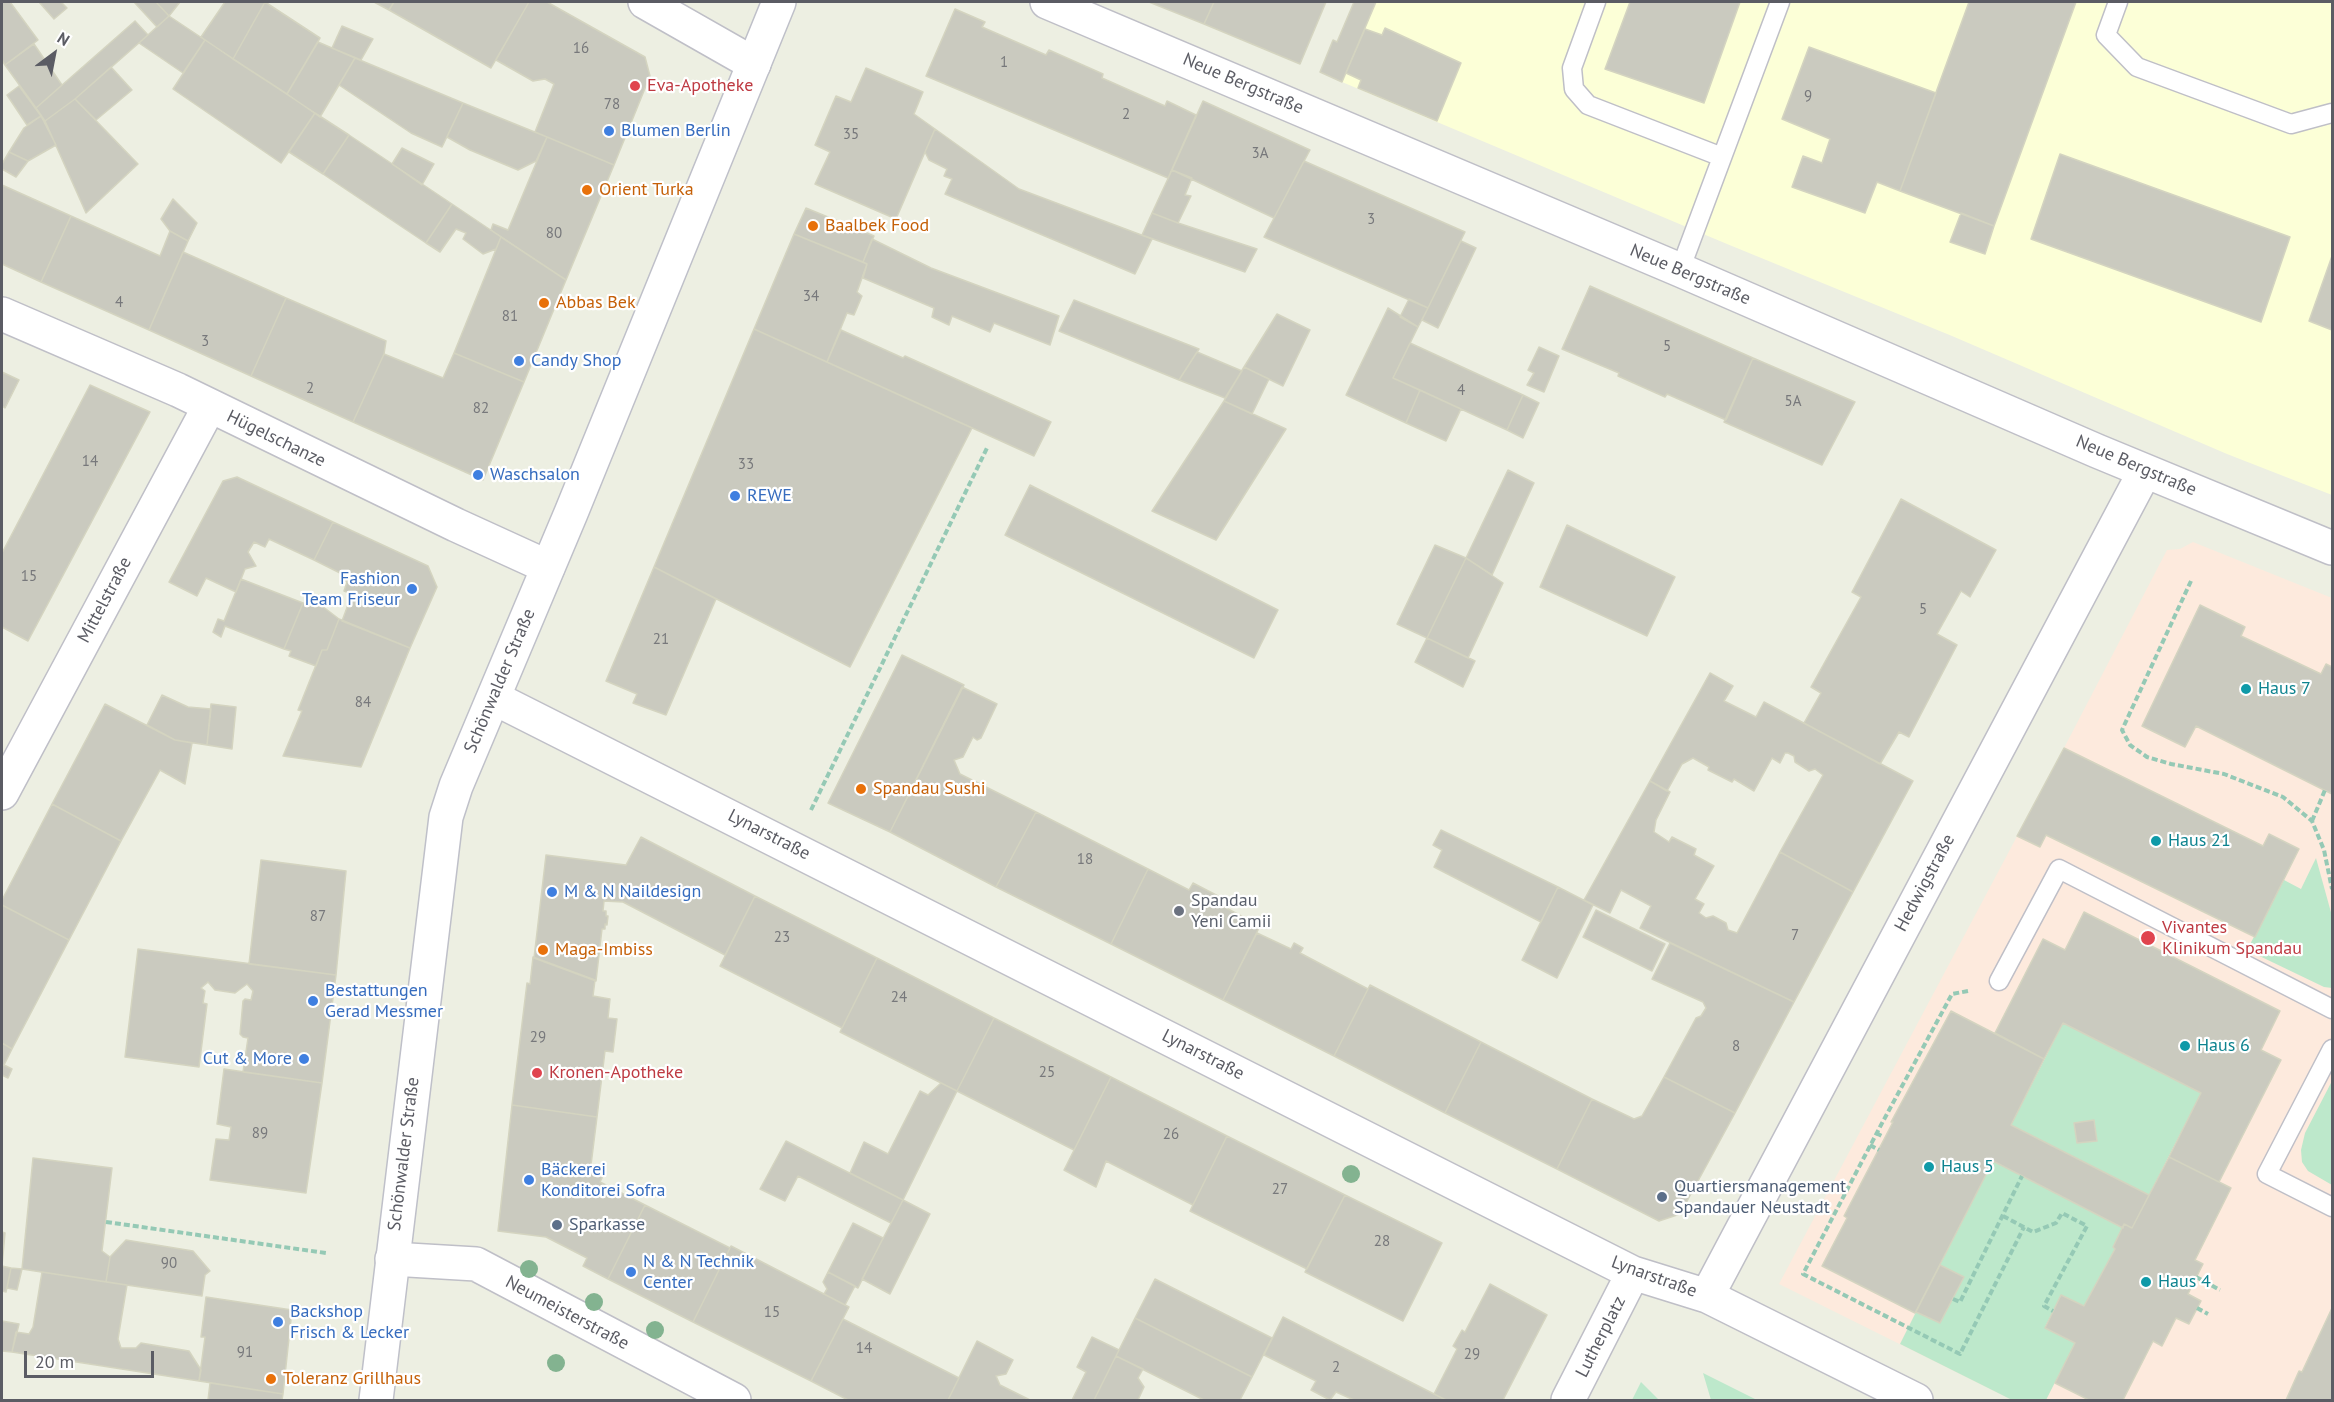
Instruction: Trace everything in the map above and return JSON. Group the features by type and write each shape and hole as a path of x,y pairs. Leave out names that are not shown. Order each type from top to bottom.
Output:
{"street":[{"path":"645,2 754,64"},
{"name":"Schönwalder Straße","path":"376,1401 446,817 456,786 779,2"},
{"name":"Neue Bergstraße","path":"1047,2 1680,270 2145,471 2332,548"},
{"name":"Hügelschanze","path":"2,314 178,390 209,407 548,567"},
{"name":"Mittelstraße","path":"2,793 209,407"},
{"name":"Hedwigstraße","path":"1707,1296 2145,471"},
{"name":"Lynarstraße","path":"494,698 1633,1273 1707,1296 1916,1401"},
{"name":"Neumeisterstraße","path":"392,1259 476,1264 734,1401"},
{"name":"Lutherplatz","path":"1568,1401 1633,1273"}],"lane":[{"path":"1596,2 1572,68 1574,89 1588,105 1722,157"},
{"path":"1680,270 1780,2"},
{"path":"2118,2 2106,35 2137,67 2291,124 2332,113"},
{"path":"1999,981 2059,869 2332,1009"},
{"path":"2332,1049 2267,1174 2332,1207"}],"path":[{"path":"812,810 988,446"},
{"path":"2192,581 2121,730 2130,745 2147,757 2224,774 2283,796 2312,821 2324,850 2332,889"},
{"path":"2312,821 2325,790"},
{"path":"1999,981 1989,998 1971,990 1952,994 1803,1274 1960,1354 2024,1227"},
{"path":"1876,1133 1884,1137"},
{"path":"1870,1145 1879,1150"},
{"path":"1953,1299 1960,1302 2022,1176"},
{"path":"2003,1216 2033,1232 2056,1223 2062,1213 2087,1226 2044,1306 2053,1311"},
{"path":"106,1222 326,1253"},
{"path":"2196,1277 2220,1290"},
{"path":"2197,1308 2208,1314"}],"shaded area":[{"path":"1376,2 2332,2 2332,495 2227,454 1952,336 1342,82"},
{"name":"Vivantes Klinikum Spandau","path":"2193,542 2332,598 2332,1400 2012,1400 1779,1284 2167,550 2180,549"},
{"path":"2316,858 2332,916 2332,988 2324,987 2247,950 2284,880 2301,889"},
{"path":"2063,1023 2201,1093 2149,1195 2011,1125"},
{"path":"2332,1081 2332,1185 2308,1171 2302,1162 2301,1150 2305,1133"},
{"path":"1993,1161 2123,1228 2113,1247 2115,1249 2084,1306 2061,1295 2045,1327 2075,1343 2046,1400 2012,1400 1900,1344 1916,1312 1940,1323 1963,1277 1940,1265"},
{"path":"1703,1373 1757,1400 1711,1400"},
{"path":"1641,1382 1659,1400 1632,1400"}],"building":[{"path":"2,2 10,2 38,40 5,65 2,60"},
{"path":"39,2 61,2 67,8 54,19"},
{"path":"134,2 156,2 169,16 157,27"},
{"path":"156,2 180,2 169,16"},
{"path":"225,2 265,2 233,59 201,37"},
{"path":"265,2 320,38 287,94 233,59"},
{"path":"374,2 394,2 389,10"},
{"path":"394,2 529,2 491,68 389,10"},
{"path":"529,2 547,2 645,57 650,76 614,165 535,132 554,84 545,79 533,81 496,60"},
{"path":"1149,2 1214,2 1204,24"},
{"path":"1214,2 1326,2 1300,64 1204,24"},
{"path":"1354,2 1376,2 1342,82 1320,72 1333,40 1337,42"},
{"path":"1630,2 1740,2 1704,103 1605,69"},
{"path":"1969,2 2076,2 1994,226 1900,191"},
{"path":"955,9 985,22 982,27 1046,55 1049,50 1103,74 1102,78 1165,106 1167,101 1196,115 1168,178 926,76"},
{"path":"169,16 205,40 183,73 139,43"},
{"path":"135,21 148,35 75,99 45,121 36,108"},
{"path":"342,26 373,39 361,60 332,48"},
{"path":"1385,28 1461,63 1437,121 1358,88 1361,80 1346,73 1365,29 1382,35"},
{"path":"205,40 315,113 281,163 173,89"},
{"path":"318,42 355,58 320,117 287,94"},
{"path":"34,44 62,85 36,108 5,65"},
{"path":"1809,47 1936,93 1900,191 1877,182 1865,213 1792,187 1803,156 1822,163 1830,139 1782,119"},
{"path":"355,58 463,103 442,147 411,133 339,85"},
{"path":"111,67 132,90 96,120 75,99"},
{"path":"866,68 923,92 914,114 935,129 896,219 815,184 830,152 815,145 836,96 851,102"},
{"path":"19,86 41,116 27,125 7,95"},
{"path":"75,99 138,164 86,213 45,121"},
{"path":"1203,101 1310,150 1274,218 1172,170"},
{"path":"463,103 547,137 536,161 518,170 470,150 447,137"},
{"path":"315,113 349,135 323,174 289,152"},
{"path":"41,116 56,145 28,161 9,152 24,128"},
{"path":"935,129 1019,189 1152,239 1135,274 945,194 952,179 944,176 947,169 929,160 925,152"},
{"path":"349,135 452,204 426,243 323,174"},
{"path":"547,137 614,165 566,280 491,230 493,224 508,230"},
{"path":"402,148 434,164 422,185 392,164"},
{"path":"9,152 28,161 16,177 2,169 2,164"},
{"path":"2060,154 2290,237 2261,322 2031,239"},
{"path":"1304,161 1465,232 1428,308 1264,237"},
{"path":"1172,170 1192,178 1185,195 1191,196 1178,223 1152,213"},
{"path":"2,185 71,216 41,282 2,264"},
{"path":"173,199 197,223 188,241 170,231 161,219"},
{"path":"452,204 501,237 496,249 483,254 463,239 466,233 456,229 440,252 426,243"},
{"path":"806,208 874,236 863,262 794,234"},
{"path":"1152,213 1257,249 1245,272 1142,235"},
{"path":"1961,213 1994,226 1985,254 1950,242"},
{"path":"71,216 160,256 170,231 188,241 149,330 41,282"},
{"path":"794,234 867,264 857,292 862,296 854,315 847,313 827,362 754,329"},
{"path":"501,237 566,280 524,382 454,353"},
{"path":"872,239 931,268 1059,316 1050,345 994,323 990,332 952,316 949,325 932,317 934,308 863,278 867,264 863,262"},
{"path":"1461,241 1476,248 1438,328 1422,320"},
{"path":"183,252 286,298 251,376 149,330"},
{"path":"2332,256 2332,330 2309,321"},
{"path":"1590,286 1753,358 1726,420 1667,394 1665,397 1618,376 1619,373 1562,349"},
{"path":"286,298 386,341 384,354 353,422 251,376"},
{"path":"1409,299 1428,308 1418,327 1400,317"},
{"path":"1074,300 1199,349 1179,380 1059,331"},
{"path":"1388,308 1418,327 1393,378 1420,390 1406,423 1346,395"},
{"path":"1277,314 1310,330 1283,386 1244,367"},
{"path":"754,329 972,428 850,667 654,567"},
{"path":"841,330 903,358 905,356 1051,422 1034,456 827,362"},
{"path":"1410,343 1523,395 1507,430 1393,378"},
{"path":"1539,347 1559,356 1544,392 1527,385 1534,373 1528,370"},
{"path":"1197,352 1242,371 1225,398 1179,380"},
{"path":"454,353 524,382 483,480 353,422 384,354 443,378"},
{"path":"1753,358 1855,402 1822,465 1724,422"},
{"path":"1244,367 1269,379 1252,414 1224,401"},
{"path":"2,372 19,380 5,408 2,406"},
{"path":"90,385 150,412 28,641 2,627 2,553"},
{"path":"1420,390 1461,409 1446,441 1406,423"},
{"path":"1523,395 1539,403 1523,438 1507,430"},
{"path":"1224,401 1286,429 1216,540 1152,511"},
{"path":"1508,470 1534,483 1492,575 1466,558"},
{"path":"237,477 333,522 314,560 269,539 265,547 254,542 248,552 256,566 245,569 236,592 206,578 197,596 169,582 223,481"},
{"path":"1030,485 1278,610 1254,658 1005,535"},
{"path":"1901,499 1996,550 1970,597 1961,591 1937,634 1957,645 1909,737 1899,732 1880,764 1804,723 1821,693 1811,687 1861,597 1852,592"},
{"path":"333,522 428,566 437,587 410,648 342,621 352,594 344,591 347,582 343,579 344,575 314,560"},
{"path":"1567,525 1675,577 1647,636 1540,587"},
{"path":"1435,545 1466,558 1427,638 1397,624"},
{"path":"1466,558 1503,583 1468,658 1427,638"},
{"path":"654,567 716,599 666,715 633,703 637,694 606,681"},
{"path":"241,579 303,603 284,649 225,626 221,637 213,632 218,619 224,621"},
{"path":"313,599 339,619 327,650 322,650 316,666 289,656 291,651 284,649 303,603 310,606"},
{"name":"Haus 7","path":"2200,605 2245,627 2241,636 2321,674 2326,664 2332,667 2332,794 2196,726 2185,747 2142,726"},
{"path":"339,619 410,648 361,767 283,756 302,711 298,710 322,650 327,650"},
{"path":"1427,638 1475,661 1463,687 1415,662"},
{"path":"902,655 964,685 890,832 828,803"},
{"path":"1710,673 1733,686 1724,701 1756,717 1764,702 1913,781 1853,892 1780,852 1823,775 1815,769 1809,771 1795,762 1794,756 1785,753 1780,763 1772,758 1754,791 1734,779 1732,782 1708,770 1709,767 1693,758 1682,764 1667,791 1650,781"},
{"path":"962,687 997,704 981,738 977,740 973,737 963,757 954,760 960,774 1036,812 996,887 890,832"},
{"path":"162,695 188,707 211,709 207,745 175,740 147,725"},
{"path":"105,704 175,740 192,743 185,784 160,770 121,841 52,804"},
{"path":"211,704 236,707 232,749 207,745"},
{"name":"Haus 21","path":"2064,748 2263,846 2269,834 2299,849 2255,937 2046,835 2040,847 2017,836"},
{"path":"1650,781 1670,792 1656,820 1654,832 1669,842 1672,837 1696,849 1694,855 1714,866 1695,899 1704,904 1699,913 1706,918 1713,916 1726,923 1728,930 1737,933 1780,852 1853,892 1794,1002 1640,928 1651,906 1621,890 1610,913 1584,900"},
{"path":"52,804 121,841 69,940 2,905 2,900"},
{"path":"1036,812 1148,869 1111,944 996,887"},
{"path":"1441,830 1558,887 1541,922 1434,867 1442,850 1433,845"},
{"path":"641,837 755,896 725,955 623,902 604,901 603,911 606,911 606,916 608,916 607,925 605,924 605,929 602,929 596,981 534,958 546,855 626,865"},
{"path":"261,860 346,871 336,975 249,964"},
{"path":"1148,869 1189,890 1193,883 1218,896 1215,902 1260,926 1223,1000 1111,944"},
{"path":"1558,887 1593,905 1557,978 1522,960"},
{"path":"755,896 877,958 842,1028 720,966"},
{"path":"2,905 69,940 12,1049 2,1043"},
{"path":"1596,910 1665,944 1652,971 1583,937"},
{"name":"Haus 6","path":"2084,912 2280,1011 2261,1050 2281,1060 2219,1182 2169,1157 2201,1093 2063,1023 2044,1059 1995,1033 2043,939 2065,950"},
{"path":"1257,933 1291,949 1294,943 1303,948 1300,953 1368,989 1334,1056 1223,1000"},
{"path":"1670,943 1794,1002 1735,1113 1664,1077 1696,1018 1701,1016 1706,1008 1703,1002 1652,979"},
{"path":"138,949 336,975 322,1083 243,1072 248,1038 240,1034 243,1001 251,1000 253,991 247,984 235,993 215,990 208,982 201,988 205,991 203,1003 207,1004 199,1067 125,1057"},
{"path":"533,957 595,980 593,996 610,999 608,1018 617,1019 613,1052 605,1051 597,1117 512,1105 527,983 530,984"},
{"path":"877,958 994,1018 957,1091 840,1032"},
{"path":"1370,985 1481,1042 1445,1113 1334,1056"},
{"name":"Haus 5","path":"1951,1011 2044,1059 2011,1125 2149,1195 2132,1228 2124,1224 2123,1228 1993,1161 1915,1313 1822,1266 1847,1218 1844,1216 1893,1122 1891,1122"},
{"path":"994,1018 1111,1077 1074,1150 957,1091"},
{"path":"1481,1042 1592,1099 1557,1169 1445,1113"},
{"path":"2,1043 12,1049 4,1065 12,1069 8,1078 2,1075"},
{"path":"224,1069 322,1083 306,1193 210,1180 216,1139 229,1140 231,1127 217,1124"},
{"path":"1111,1077 1227,1136 1193,1205 1106,1161 1096,1187 1064,1170"},
{"path":"1664,1077 1735,1113 1680,1214 1659,1221 1557,1169 1592,1099 1634,1119 1642,1116"},
{"path":"941,1083 957,1091 903,1200 850,1173 864,1142 888,1154 920,1091 928,1095"},
{"path":"512,1105 597,1117 591,1165 605,1172 600,1182 645,1205 608,1279 583,1266 587,1258 546,1237 498,1231"},
{"path":"2094,1120 2097,1141 2077,1143 2074,1123"},
{"path":"1227,1136 1345,1195 1307,1269 1190,1211"},
{"path":"786,1141 903,1200 891,1223 798,1176 785,1201 760,1189"},
{"name":"Haus 4","path":"2169,1157 2231,1188 2195,1260 2203,1264 2188,1294 2201,1301 2189,1324 2176,1318 2162,1346 2153,1341 2123,1400 2089,1400 2055,1383 2075,1343 2045,1328 2061,1295 2084,1306 2115,1249 2113,1247 2124,1224 2132,1228"},
{"path":"33,1158 112,1168 102,1251 110,1257 106,1282 22,1269"},
{"path":"1345,1195 1442,1243 1403,1321 1305,1272"},
{"path":"903,1200 930,1214 890,1294 862,1279"},
{"path":"645,1205 730,1248 693,1322 608,1279"},
{"path":"853,1223 883,1238 858,1288 828,1272"},
{"path":"2,1232 5,1233 2,1266"},
{"path":"126,1240 193,1251 210,1271 205,1275 202,1296 106,1282 110,1257"},
{"path":"731,1246 849,1307 811,1381 693,1322"},
{"path":"1940,1265 1964,1277 1940,1323 1916,1312"},
{"path":"2,1266 11,1268 6,1292 2,1291"},
{"path":"11,1268 22,1269 17,1290 7,1288"},
{"path":"42,1272 127,1285 118,1339 121,1348 136,1348 141,1343 189,1351 201,1370 199,1381 12,1352 16,1332 29,1334 33,1327"},
{"path":"828,1272 855,1286 845,1305 824,1294 827,1289 823,1282"},
{"path":"1155,1279 1272,1338 1252,1377 1135,1318"},
{"path":"1490,1284 1547,1315 1503,1400 1446,1400 1434,1394 1457,1349 1453,1346 1462,1330 1465,1332"},
{"path":"206,1297 292,1310 283,1394 199,1381 205,1337 201,1337"},
{"path":"2332,1308 2332,1400 2286,1400 2299,1371 2302,1372"},
{"path":"1283,1317 1446,1400 1354,1400 1336,1392 1330,1400 1311,1390 1316,1381 1264,1355"},
{"path":"1135,1318 1252,1377 1240,1400 1204,1400 1116,1356"},
{"path":"843,1319 959,1378 948,1400 848,1400 811,1381"},
{"path":"2,1321 19,1324 12,1352 2,1351"},
{"path":"1092,1337 1119,1350 1094,1400 1072,1400 1086,1372 1077,1367"},
{"path":"977,1341 1013,1360 1006,1374 996,1376 1000,1385 1030,1400 948,1400"},
{"path":"1116,1356 1143,1369 1138,1378 1144,1387 1138,1400 1094,1400"},
{"path":"210,1383 283,1394 282,1400 208,1400"}],"place":[{"name":"Eva-Apotheke","path":"635,86"},
{"name":"Blumen Berlin","path":"609,131"},
{"name":"Orient Turka","path":"587,190"},
{"name":"Baalbek Food","path":"813,226"},
{"name":"Abbas Bek","path":"544,303"},
{"name":"Candy Shop","path":"519,361"},
{"name":"Waschsalon","path":"478,475"},
{"name":"REWE","path":"735,496"},
{"name":"Fashion Team Friseur","path":"412,589"},
{"name":"Haus 7","path":"2246,689"},
{"name":"Spandau Sushi","path":"861,789"},
{"name":"Haus 21","path":"2156,841"},
{"name":"M & N Naildesign","path":"552,892"},
{"name":"Spandau Yeni Camii","path":"1179,911"},
{"name":"Vivantes Klinikum Spandau","path":"2148,938"},
{"name":"Maga-Imbiss","path":"543,950"},
{"name":"Bestattungen Gerad Messmer","path":"313,1001"},
{"name":"Haus 6","path":"2185,1046"},
{"name":"Cut & More","path":"304,1059"},
{"name":"Kronen-Apotheke","path":"537,1073"},
{"name":"Haus 5","path":"1929,1167"},
{"name":"Bäckerei Konditorei Sofra","path":"529,1180"},
{"name":"Quartiersmanagement Spandauer Neustadt","path":"1662,1197"},
{"name":"Sparkasse","path":"557,1225"},
{"name":"N & N Technik Center","path":"631,1272"},
{"name":"Haus 4","path":"2146,1282"},
{"name":"Backshop Frisch & Lecker","path":"278,1322"},
{"name":"Toleranz Grillhaus","path":"271,1379"}]}
